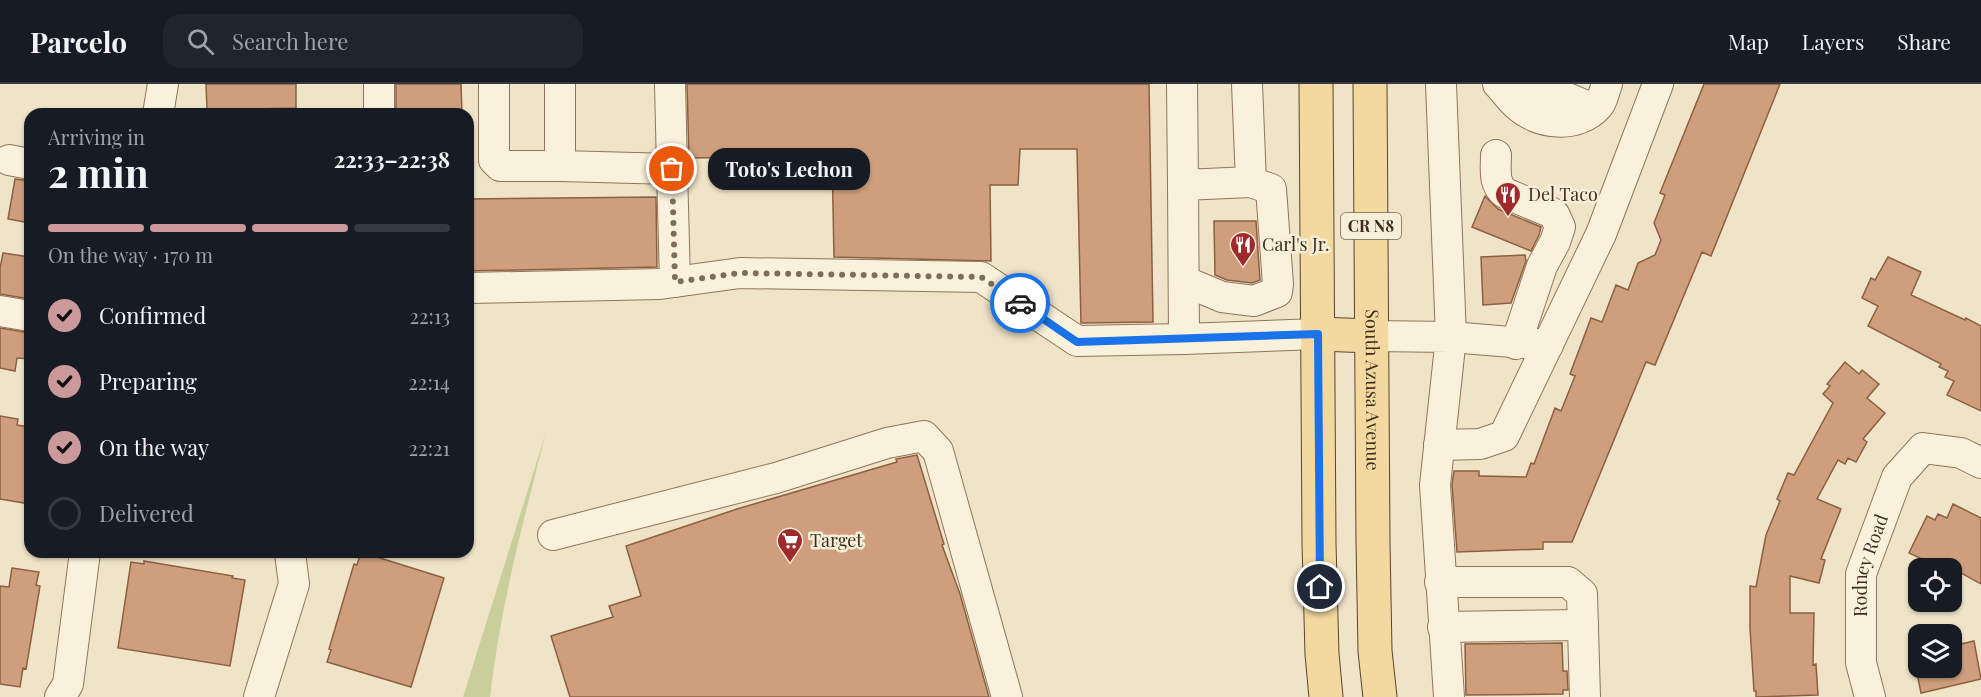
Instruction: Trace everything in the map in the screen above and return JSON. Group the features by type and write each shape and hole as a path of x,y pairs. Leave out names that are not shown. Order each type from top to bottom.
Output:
{"main road":[{"name":"CR N8","path":"1316,84 1319,543 1322,654 1326,697"},
{"name":"South Azusa Avenue","path":"1370,84 1373,564 1380,697"},
{"path":"1318,334 1372,336"}],"street":[{"path":"159,108 163,84"},
{"path":"379,84 379,108"},
{"path":"494,84 495,160 500,166 672,169"},
{"path":"560,84 560,166"},
{"path":"668,283 672,169 670,84"},
{"path":"1182,84 1184,339"},
{"path":"1247,84 1251,182"},
{"path":"1441,84 1450,337 1435,485 1449,697"},
{"path":"1498,84 1518,106 1542,120 1569,123 1585,116 1600,97 1533,84"},
{"path":"1439,445 1480,444 1504,436 1601,234 1658,84"},
{"path":"1496,155 1498,188 1504,193 1554,214 1560,227 1542,266 1516,344"},
{"path":"1183,185 1251,182 1270,189 1278,284 1277,292 1254,301 1222,297 1184,281"},
{"path":"474,288 668,283 740,273 981,277 1077,342 1318,334"},
{"path":"0,311 24,315"},
{"path":"1372,336 1450,337 1548,345"},
{"path":"553,535 776,478 887,443 924,436 938,451 1007,697"},
{"name":"Rodney Road","path":"1870,697 1861,663 1861,574 1897,477 1923,448 1961,453 1981,463"},
{"path":"60,697 68,684 84,558"},
{"path":"259,697 294,584 291,558"},
{"path":"1440,582 1568,582 1582,594 1585,697"},
{"path":"1443,627 1583,625"}],"green space":[{"path":"546,432 506,597 490,697 463,697"}],"building":[{"path":"206,84 296,84 296,108 207,108"},
{"path":"396,84 461,84 462,108 396,108"},
{"path":"687,84 1149,84 1153,322 1081,323 1077,149 1020,149 1018,185 990,185 991,261 834,257 832,156 689,158"},
{"path":"1704,84 1780,84 1711,256 1702,252 1655,365 1646,362 1572,542 1543,542 1543,549 1457,552 1452,485 1454,471 1479,471 1479,476 1526,477 1531,463 1534,464 1555,408 1561,411 1575,376 1570,374 1591,318 1602,322 1616,285 1628,290 1638,263 1655,255 1661,240 1654,223 1665,195 1660,193"},
{"path":"15,179 24,180 24,222 8,219"},
{"name":"Del Taco","path":"1485,196 1498,209 1541,227 1531,251 1472,227"},
{"path":"656,197 657,267 474,271 474,199"},
{"name":"Carl's Jr.","path":"1214,221 1256,221 1260,280 1252,283 1227,280 1215,275"},
{"path":"3,253 24,256 24,298 0,294 0,268"},
{"path":"1525,255 1526,261 1511,303 1483,305 1481,257"},
{"path":"1888,257 1921,272 1911,295 1981,326 1981,411 1947,395 1954,381 1945,377 1948,371 1939,367 1941,364 1868,326 1878,306 1862,298 1871,278 1875,280"},
{"path":"0,328 24,332 24,359 17,358 15,371 0,368"},
{"path":"1845,362 1859,374 1862,370 1879,384 1867,398 1885,413 1863,439 1867,442 1856,462 1848,458 1845,464 1838,460 1817,499 1841,509 1821,559 1825,560 1819,583 1790,576 1790,613 1814,613 1813,665 1816,664 1818,695 1756,697 1750,628 1750,586 1756,587 1766,535 1780,501 1777,499 1788,473 1794,475 1833,403 1823,394 1830,386 1827,384"},
{"path":"0,416 18,419 17,425 24,426 24,503 0,499"},
{"name":"Target","path":"917,455 989,697 570,697 551,636 613,617 609,606 641,596 626,546 737,509 897,462 896,459"},
{"path":"1953,504 1981,518 1981,584 1962,574 1962,558 1920,558 1909,553 1927,516 1935,520 1938,514 1947,518"},
{"path":"359,558 380,558 444,578 411,687 327,662 354,564 357,565"},
{"path":"144,561 245,580 230,666 118,648 131,562 144,564"},
{"path":"12,568 39,572 36,585 40,586 26,669 23,668 20,687 0,684 0,586 9,587"},
{"path":"1974,641 1981,679 1921,693 1918,678 1962,678 1962,644"},
{"path":"1562,643 1563,671 1567,671 1568,690 1563,690 1563,694 1466,695 1465,644"}],"way so far":[{"path":"672,169 675,282 740,273 981,277 1020,303"}],"place":[{"name":"Toto's Lechon","path":"672,169"},
{"name":"Del Taco","path":"1508,218"},
{"name":"Carl's Jr.","path":"1243,268"},
{"name":"Target","path":"790,564"}],"route":[{"path":"1020,303 1077,342 1318,334 1320,587"}]}
